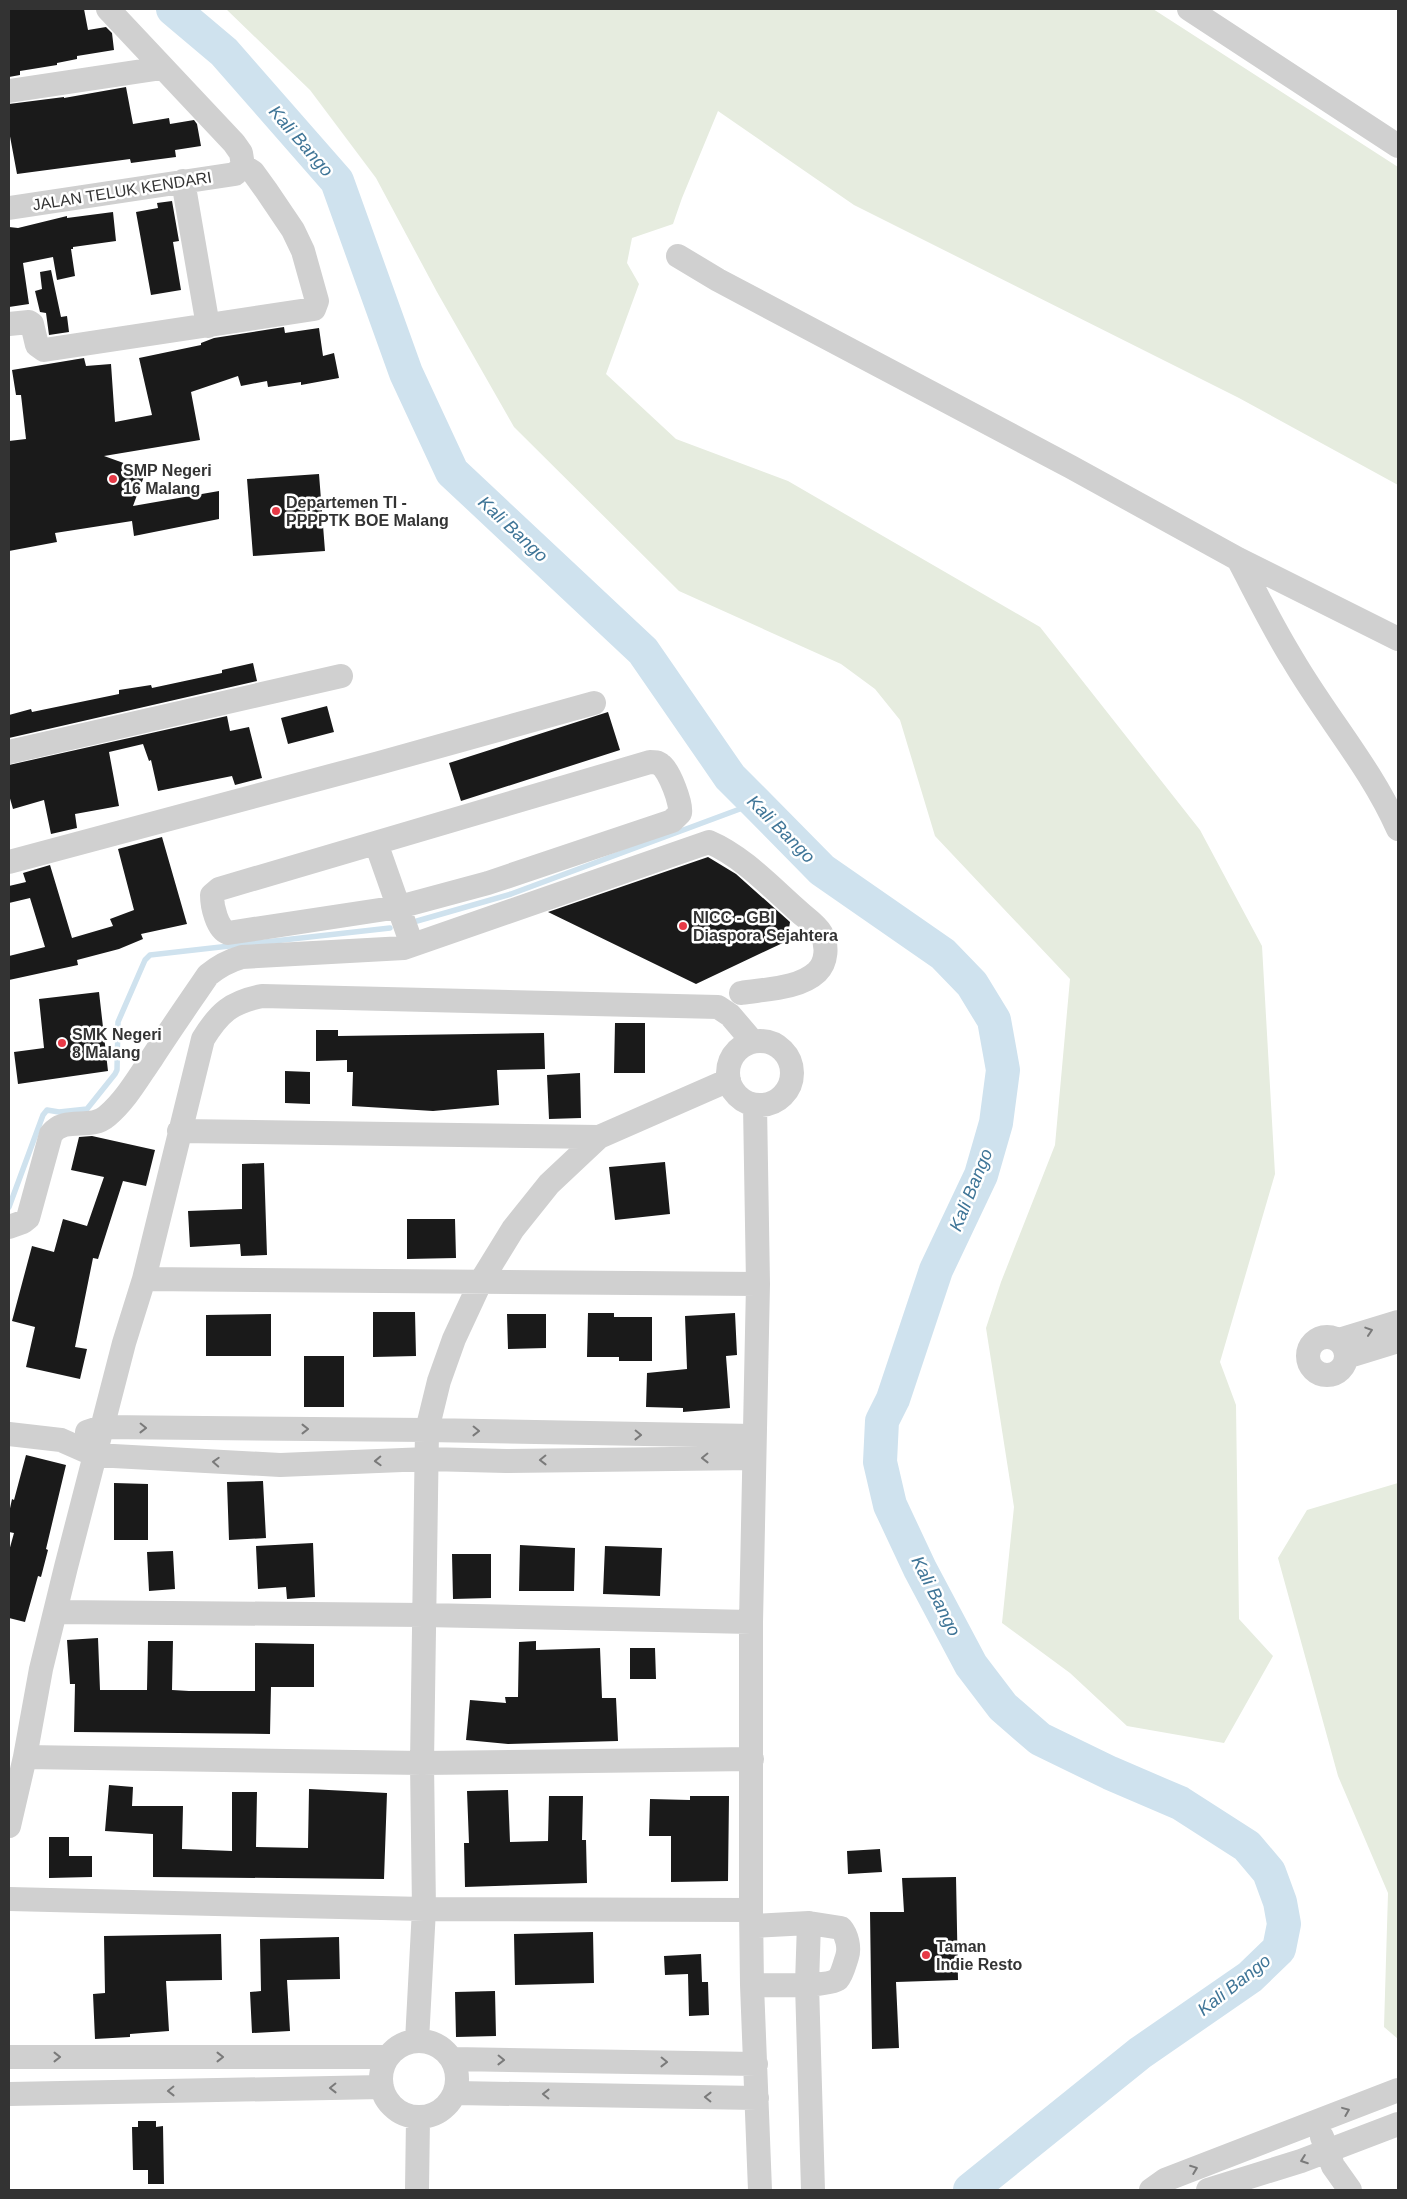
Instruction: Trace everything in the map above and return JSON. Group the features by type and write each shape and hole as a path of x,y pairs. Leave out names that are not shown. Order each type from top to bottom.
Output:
{"street":[{"path":"9,324 29,322 32,324 37,345 44,350 310,311 316,307 317,301 303,251 296,237 253,172 239,170 241,153 234,143 108,9"},
{"path":"1189,9 1398,146"},
{"path":"9,91 162,68"},
{"name":"JALAN TELUK KENDARI","path":"9,208 183,182 239,170"},
{"path":"183,182 208,326"},
{"path":"678,256 726,284 1238,559 1398,639"},
{"path":"1238,559 1293,661 1358,755 1378,789 1398,830"},
{"path":"9,752 340,676"},
{"path":"9,862 379,764 594,703"},
{"path":"650,762 659,763 665,769 680,804 680,813 672,821 488,883 399,907 228,933 223,931 220,925 212,895 219,888 650,762"},
{"path":"9,1227 28,1218 51,1134 58,1126 66,1123 94,1123 100,1121 123,1100 208,975 219,965 242,957 391,950 412,945 710,842 758,875 818,928 825,944 825,958 821,967 806,979 796,983 741,994"},
{"path":"376,843 412,945"},
{"path":"9,1826 25,1757 41,1669 102,1427 144,1279 203,1039 214,1021 236,1003 262,996 718,1007 730,1015 753,1042"},
{"path":"766,1041 778,1045 792,1065 792,1078 788,1090 779,1099 768,1104 755,1105 744,1100 734,1092 729,1080 728,1068 733,1056 741,1047 753,1042 766,1041"},
{"path":"417,2041 424,1909 422,1763 427,1430 442,1372 454,1339 481,1281 513,1229 548,1184 599,1137 729,1080"},
{"path":"755,1105 758,1284 751,1622 752,1985 760,2190"},
{"path":"179,1131 599,1137"},
{"path":"144,1279 758,1284"},
{"path":"1398,1322 1343,1349 1398,1341"},
{"path":"61,1440 102,1427 427,1430 754,1447"},
{"path":"9,1434 61,1440 95,1455 280,1465 427,1459 506,1461 754,1447"},
{"path":"56,1612 424,1615 751,1622"},
{"path":"25,1757 422,1763 752,1759"},
{"path":"9,1899 752,1918 841,1928 847,1936 848,1954 839,1978 833,1982 752,1985"},
{"path":"809,1923 806,1984 813,2190"},
{"path":"417,2041 431,2043 443,2049 453,2059 458,2076 456,2093 441,2111 418,2118 406,2115 395,2109 386,2099 382,2087 382,2072 388,2057 401,2046 417,2041"},
{"path":"9,2057 388,2057"},
{"path":"453,2059 756,2064"},
{"path":"9,2094 382,2087"},
{"path":"1151,2190 1165,2180 1398,2090"},
{"path":"456,2093 757,2098"},
{"path":"417,2190 418,2118"},
{"path":"1316,2123 1333,2166 1350,2190"},
{"path":"1208,2190 1302,2161 1398,2124"}],"shaded area":[{"path":"226,9 1153,9 1398,167 1398,485 1239,398 854,205 718,111 673,224 632,238 627,263 639,284 606,374 676,439 788,481 1040,627 1200,830 1262,946 1275,1174 1220,1362 1236,1405 1239,1619 1273,1656 1224,1743 1127,1726 1070,1673 1002,1623 1014,1507 986,1328 1001,1282 1055,1145 1070,979 935,836 900,720 875,689 841,664 679,591 514,427 437,292 376,178 310,90"},
{"path":"1398,1483 1398,2039 1384,2027 1388,1893 1338,1776 1278,1558 1307,1510"}],"building":[{"path":"9,9 84,9 88,30 106,27 112,33 114,50 77,56 77,59 57,63 57,65 20,71 20,75 9,77"},
{"path":"126,87 133,124 169,118 170,124 194,120 197,124 201,146 175,150 176,157 131,163 130,159 17,174 9,131 9,104 64,98"},
{"path":"172,201 179,241 173,242 181,290 151,295 136,212 158,208 157,203"},
{"path":"113,212 116,241 73,247 71,249 75,276 57,280 53,257 23,263 29,304 9,307 9,227 18,228 67,216 67,218"},
{"path":"51,270 61,317 67,316 69,332 49,335 46,313 40,312 35,291 42,289 40,272"},
{"path":"284,327 285,333 319,328 323,356 334,353 339,378 301,385 301,382 268,387 267,381 241,386 238,376 191,392 200,440 104,456 146,471 133,506 219,491 219,519 134,536 132,521 55,533 57,542 9,551 9,441 26,439 21,395 16,395 12,370 84,358 86,366 111,364 115,422 152,415 139,358 201,345 201,343 214,338"},
{"path":"319,474 325,551 253,556 247,479"},
{"path":"253,663 257,681 9,738 9,715 31,709 32,712 119,694 119,690 151,685 152,688 222,673 222,670"},
{"path":"327,706 334,732 288,744 281,718"},
{"path":"608,712 620,750 461,801 449,763"},
{"path":"227,716 230,731 249,727 262,778 235,785 232,776 158,791 151,760 149,761 143,744 109,752 119,806 75,814 77,828 51,834 44,800 13,809 9,795 9,765"},
{"path":"162,837 187,924 141,934 143,939 119,949 77,960 78,965 9,980 9,956 45,947 30,898 9,903 9,886 26,882 23,873 50,865 72,938 113,926 110,919 134,910 118,849"},
{"name":"NICC - GBI Diaspora Sejahtera","path":"708,857 736,874 790,922 787,941 696,984 548,912"},
{"path":"99,992 108,1071 18,1084 14,1052 44,1048 39,999"},
{"path":"615,1023 645,1023 645,1073 614,1073"},
{"path":"316,1030 338,1030 338,1036 544,1033 545,1069 497,1070 499,1105 433,1111 352,1106 353,1072 347,1072 347,1060 316,1061"},
{"path":"285,1071 310,1072 310,1104 285,1103"},
{"path":"580,1073 581,1118 549,1119 547,1075"},
{"path":"92,1136 155,1150 146,1186 123,1181 98,1259 93,1258 75,1347 87,1349 80,1379 26,1367 35,1327 12,1321 32,1246 54,1252 63,1219 87,1226 104,1177 71,1170 79,1137"},
{"path":"665,1162 670,1214 615,1220 609,1167"},
{"path":"264,1163 267,1255 241,1256 240,1244 190,1247 188,1211 242,1209 242,1164"},
{"path":"407,1219 455,1219 456,1258 407,1259"},
{"path":"373,1312 415,1312 416,1356 373,1357"},
{"path":"588,1313 614,1313 614,1317 652,1317 652,1361 619,1361 619,1357 587,1357"},
{"path":"735,1313 737,1355 726,1356 730,1408 683,1412 683,1408 646,1407 647,1373 687,1369 685,1316"},
{"path":"271,1314 271,1356 206,1356 206,1315"},
{"path":"507,1314 546,1314 546,1348 508,1349"},
{"path":"304,1356 344,1356 344,1407 304,1407"},
{"path":"26,1455 66,1465 41,1577 38,1576 25,1622 9,1618 9,1551 14,1533 9,1532 9,1513"},
{"path":"263,1481 266,1538 229,1540 227,1482"},
{"path":"114,1483 148,1484 148,1540 114,1540"},
{"path":"313,1543 315,1597 287,1599 286,1587 258,1589 256,1546"},
{"path":"520,1545 575,1548 574,1591 519,1591"},
{"path":"605,1546 662,1548 660,1596 603,1594"},
{"path":"173,1551 175,1589 149,1591 147,1552"},
{"path":"452,1554 491,1554 491,1598 453,1599"},
{"path":"98,1638 100,1690 147,1690 148,1641 173,1641 172,1690 189,1691 255,1691 255,1643 314,1644 314,1687 271,1687 270,1734 74,1732 75,1684 70,1684 67,1640"},
{"path":"536,1641 536,1650 600,1648 602,1698 616,1698 618,1741 508,1744 466,1740 470,1700 506,1703 505,1697 518,1697 519,1642"},
{"path":"630,1648 655,1648 656,1679 630,1679"},
{"path":"109,1785 133,1787 132,1806 183,1806 182,1849 232,1851 232,1792 257,1792 256,1847 308,1848 309,1789 387,1793 384,1879 153,1877 153,1834 105,1831"},
{"path":"508,1790 510,1842 548,1841 549,1796 583,1796 582,1840 586,1840 587,1883 465,1887 464,1843 469,1843 467,1791"},
{"path":"690,1796 729,1796 728,1881 671,1882 671,1836 649,1836 650,1799 690,1800"},
{"path":"49,1837 69,1837 69,1856 92,1856 92,1877 49,1878"},
{"path":"880,1849 882,1872 848,1874 847,1851"},
{"path":"956,1877 958,1980 896,1982 899,2048 872,2049 870,1912 904,1912 902,1878"},
{"path":"593,1932 594,1983 515,1985 514,1934"},
{"path":"221,1934 222,1980 166,1981 169,2031 130,2034 130,2037 95,2039 93,1994 105,1993 104,1936"},
{"path":"339,1937 340,1979 287,1980 290,2031 252,2033 250,1992 261,1991 260,1939"},
{"path":"701,1954 702,1982 708,1982 709,2015 689,2016 688,1974 665,1975 664,1956"},
{"path":"495,1991 496,2036 456,2037 455,1992"},
{"path":"138,2121 156,2121 156,2127 163,2126 164,2184 148,2184 148,2170 133,2170 132,2127 138,2127"}],"waterway":[{"name":"Kali Bango","path":"173,9 224,52 337,181 406,373 452,472 643,651 730,777 822,870 943,954 972,984 994,1020 1003,1070 996,1123 981,1175 936,1270 893,1399 882,1421 880,1462 890,1505 920,1569 971,1665 1003,1707 1040,1739 1110,1773 1180,1803 1247,1846 1269,1872 1280,1902 1284,1924 1279,1949 1250,1977 1140,2053 970,2190"},
{"path":"417,921 511,894 756,803"},
{"path":"9,1207 43,1115 47,1110 59,1112 87,1109 115,1074 117,1070 118,1022 145,960 150,955 390,928"}],"place":[{"name":"SMP Negeri 16 Malang","path":"113,479"},
{"name":"Departemen TI - PPPPTK BOE Malang","path":"276,511"},
{"name":"NICC - GBI Diaspora Sejahtera","path":"683,926"},
{"name":"SMK Negeri 8 Malang","path":"62,1043"},
{"name":"Taman Indie Resto","path":"926,1955"}]}
